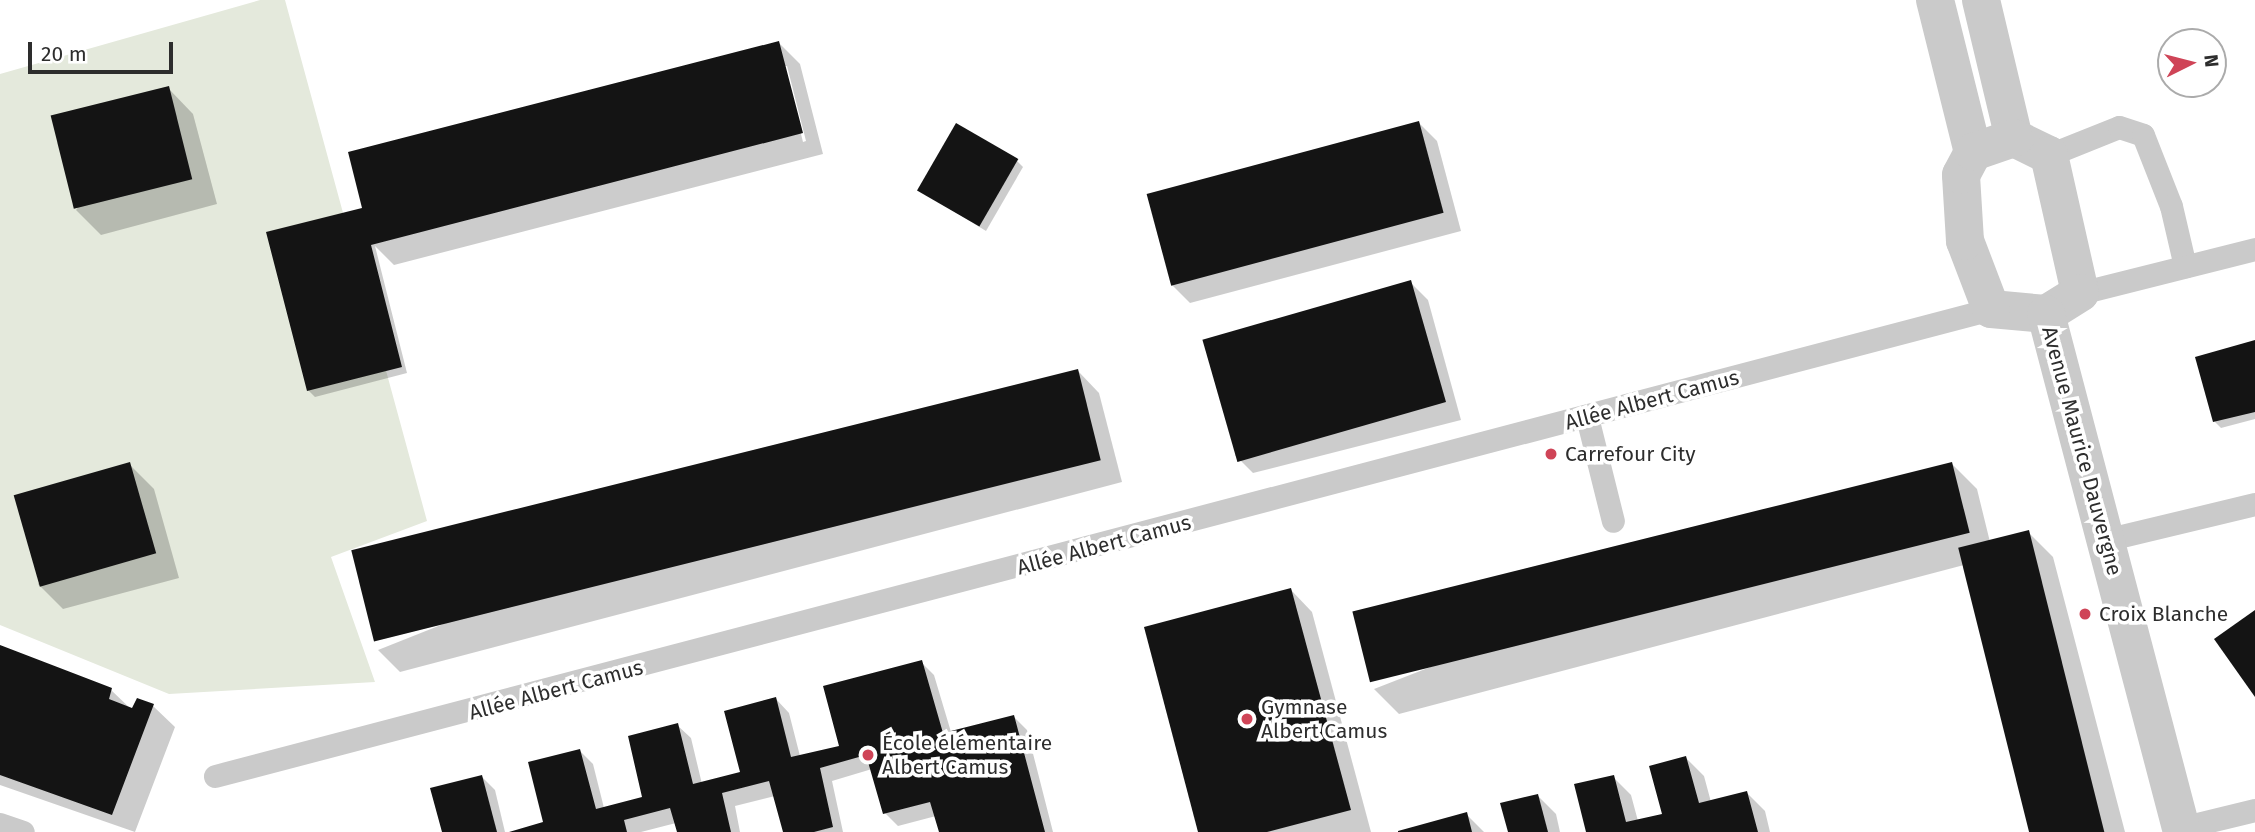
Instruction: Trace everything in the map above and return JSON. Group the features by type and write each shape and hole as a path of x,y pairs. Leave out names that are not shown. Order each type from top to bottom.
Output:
{"street":[{"path":"1935,0 1973,152 1961,175 1965,241 1991,309 2046,314 2080,293 2049,155 2014,138 1973,152"},
{"path":"1981,0 2014,138"},
{"name":"Avenue Maurice Dauvergne","path":"2046,314 2182,830"}],"lane":[{"path":"2049,155 2119,127 2143,135 2171,206 2185,266"},
{"path":"2080,293 2255,248"},
{"name":"Allée Albert Camus","path":"215,776 1991,309"},
{"path":"1587,417 1613,522"},
{"path":"2105,540 2255,504"},
{"path":"2182,830 2255,810"},
{"path":"0,824 23,832"}],"shaded area":[{"path":"260,0 285,0 427,521 331,557 375,682 169,694 0,625 0,74"}],"building":[{"path":"779,41 803,133 371,245 402,367 307,391 266,232 362,208 348,152"},
{"path":"169,86 192,179 74,209 51,116"},
{"path":"1419,121 1444,213 1171,286 1147,194"},
{"path":"956,123 1018,159 979,227 917,191"},
{"path":"1411,280 1446,402 1237,462 1202,340"},
{"path":"2255,340 2255,412 2213,422 2195,357"},
{"path":"1078,369 1101,460 374,641 351,550"},
{"path":"130,462 156,553 40,587 14,495"},
{"path":"1952,462 1970,533 1370,682 1352,612"},
{"path":"2029,530 2104,832 2029,832 1958,548"},
{"name":"Gymnase Albert Camus","path":"1291,588 1351,810 1267,832 1198,832 1144,627"},
{"path":"2255,610 2255,697 2214,639"},
{"path":"0,645 112,688 109,699 132,708 137,698 154,704 112,815 0,775"},
{"path":"922,660 943,733 1014,715 1045,832 939,832 930,802 883,814 866,755 820,768 833,827 814,832 783,832 769,781 722,793 731,832 677,832 670,808 624,820 627,832 509,832 543,822 528,762 580,749 596,809 642,797 628,736 678,723 693,784 740,772 724,711 776,697 791,757 839,746 823,686"},
{"path":"1686,756 1699,803 1747,791 1758,832 1586,832 1574,784 1614,775 1626,822 1662,814 1649,766"},
{"path":"482,775 497,832 442,832 430,788"},
{"path":"1538,794 1548,832 1508,832 1500,803"},
{"path":"1467,812 1472,832 1398,832 1398,831"}],"place":[{"name":"Carrefour City","path":"1551,454"},
{"name":"Croix Blanche","path":"2085,614"},
{"name":"Gymnase Albert Camus","path":"1247,719"},
{"name":"École élémentaire Albert Camus","path":"868,755"}]}
